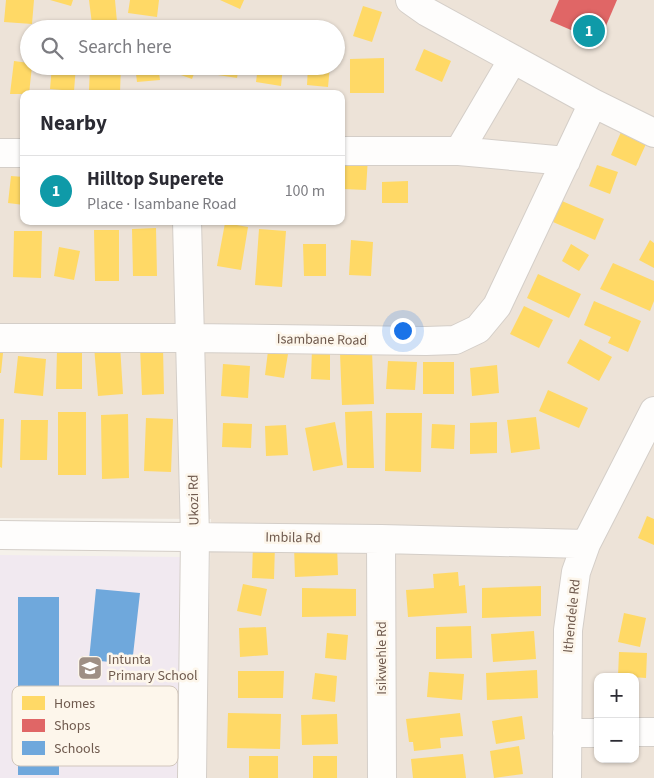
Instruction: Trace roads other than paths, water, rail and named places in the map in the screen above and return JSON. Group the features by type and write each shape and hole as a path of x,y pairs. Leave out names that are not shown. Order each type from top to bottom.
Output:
{"street":[{"path":"410,0 427,12 593,103 654,133"},
{"path":"459,151 513,59"},
{"name":"Isambane Road","path":"0,338 455,340 478,329 497,306 593,103"},
{"path":"345,151 459,151 566,161"},
{"path":"0,153 20,153"},
{"name":"Ukozi Rd","path":"186,225 195,536 192,778"},
{"name":"Ithendele Rd","path":"567,778 568,630 576,572 586,544 654,411"},
{"name":"Imbila Rd","path":"0,536 195,536 586,544"},
{"name":"Isikwehle Rd","path":"382,539 382,778"},
{"path":"639,732 654,732"},
{"path":"567,733 594,733"}],"place":[{"name":"Hilltop Superete","path":"589,31"},
{"name":"Intunta Primary School","path":"90,668"}]}
